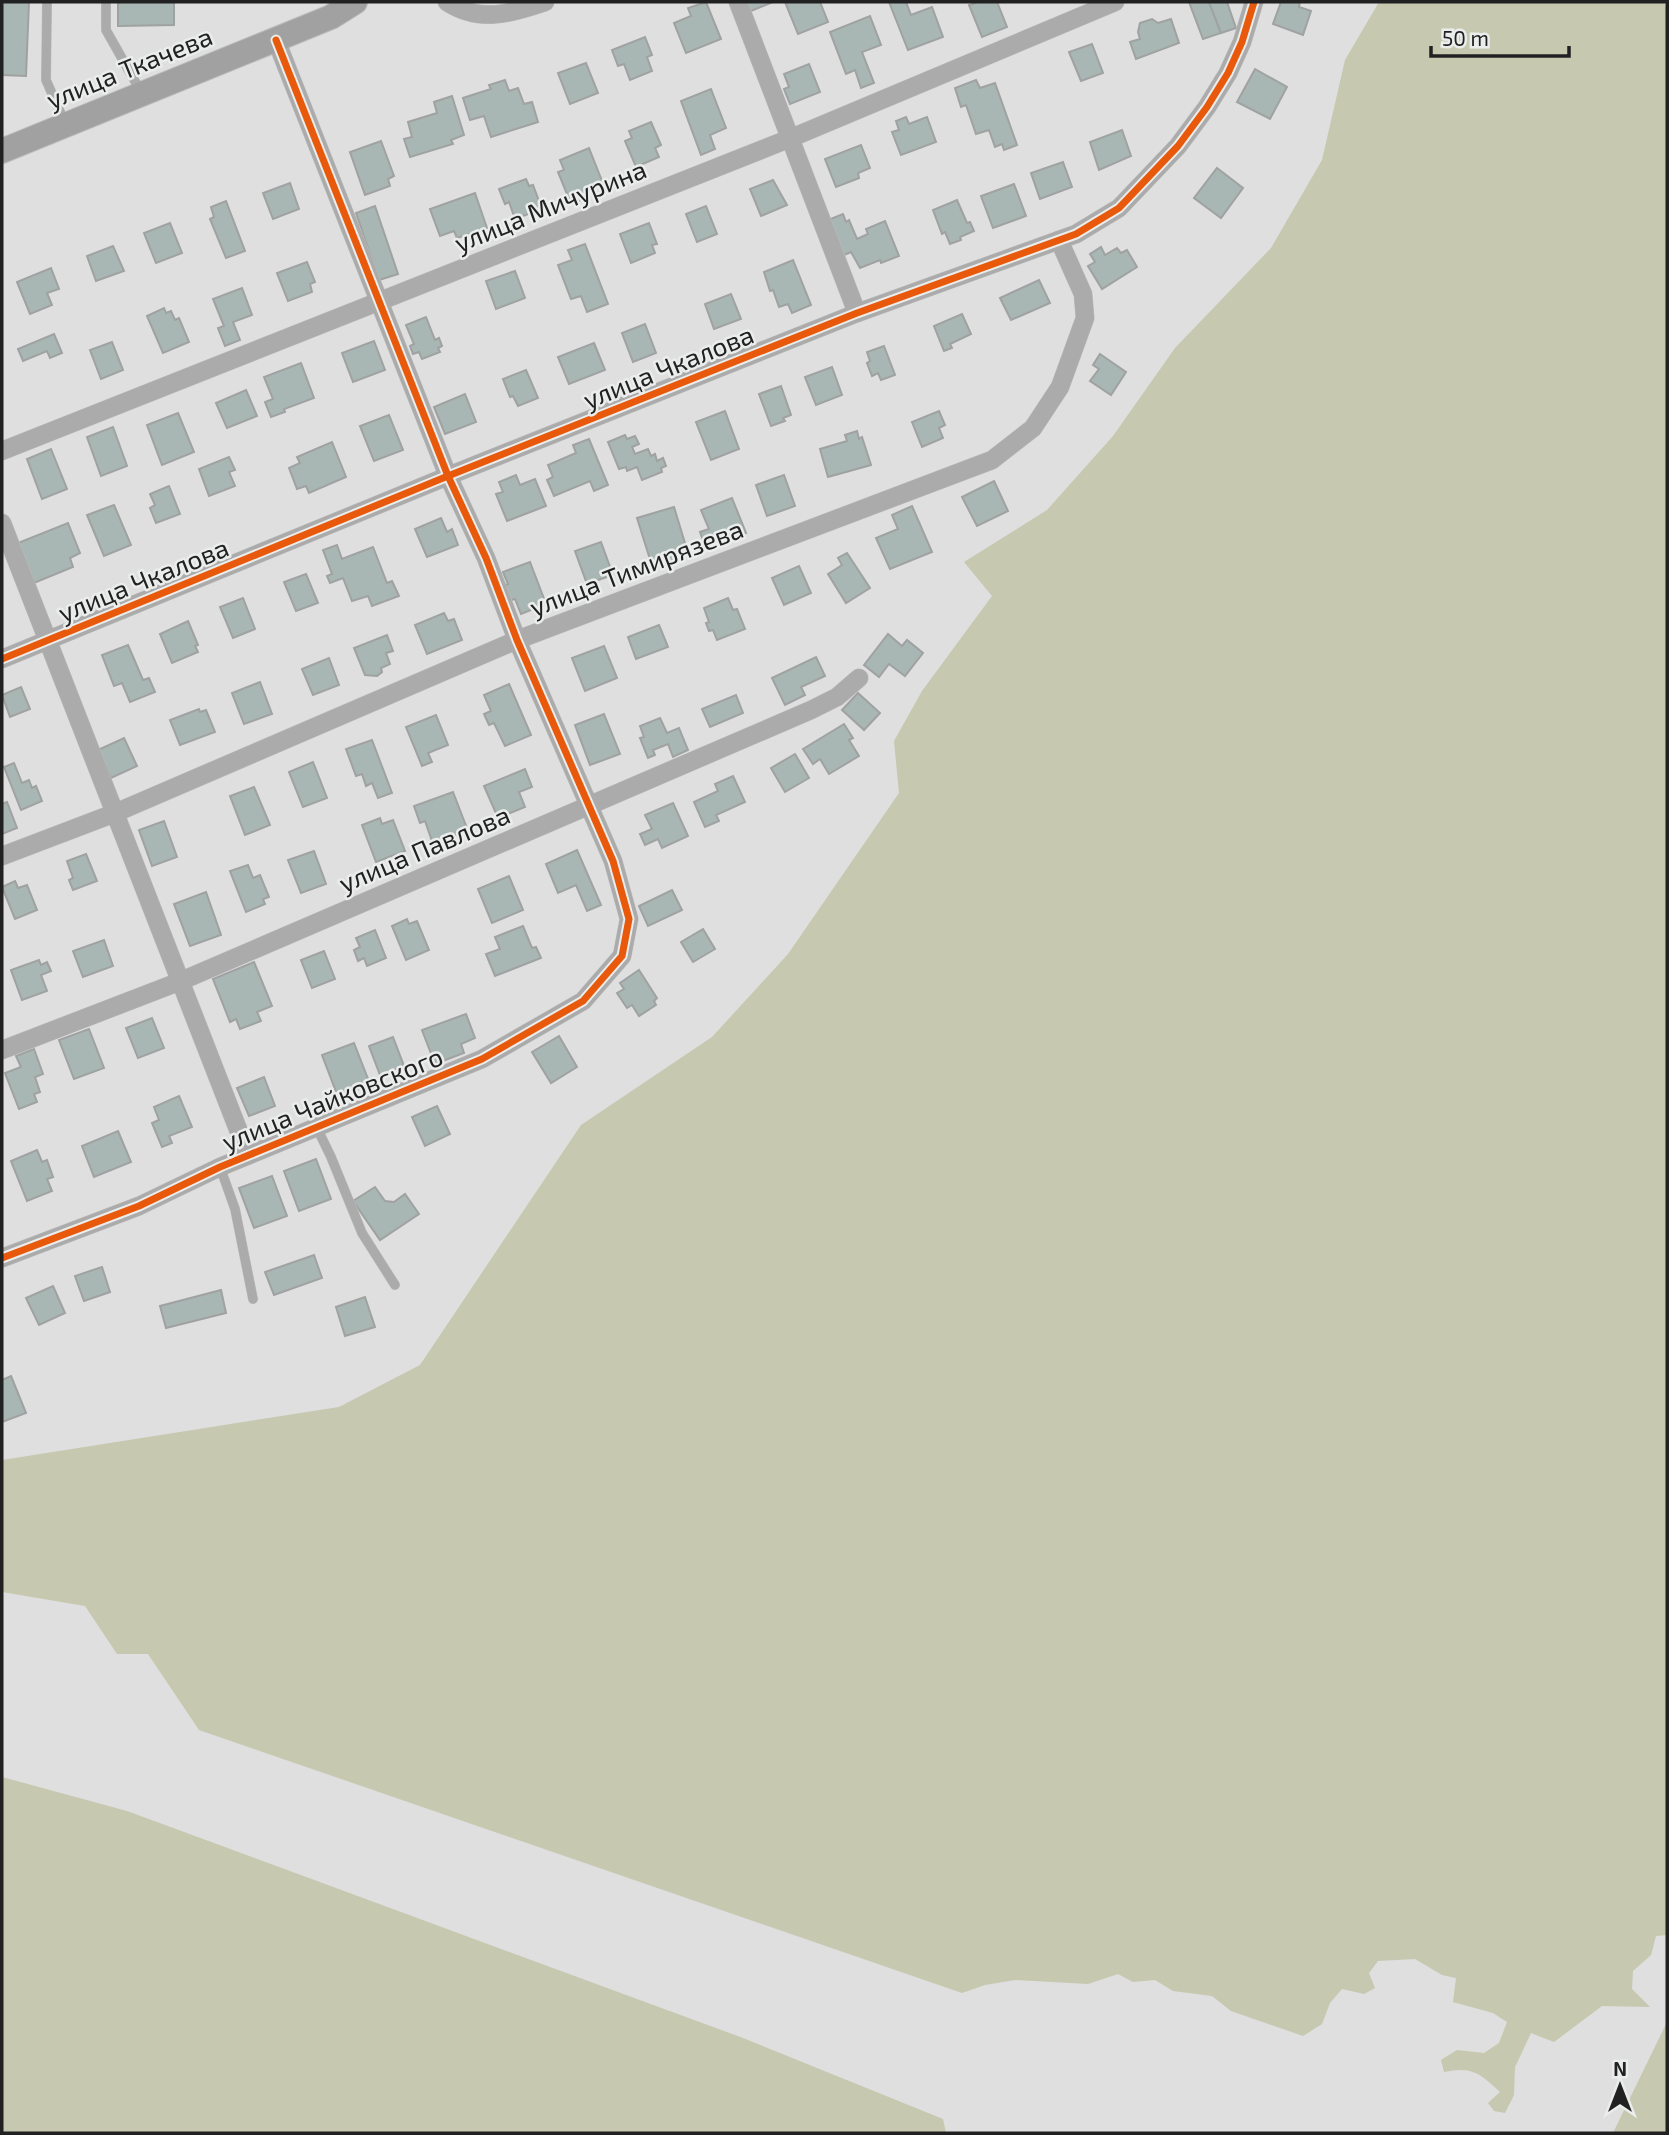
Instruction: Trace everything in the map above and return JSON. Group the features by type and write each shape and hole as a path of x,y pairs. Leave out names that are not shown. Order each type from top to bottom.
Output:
{"street":[{"name":"улица Ткачева","path":"2,151 331,17 355,2"},
{"path":"447,2 457,9 479,16 520,10 545,2"},
{"path":"738,2 857,313"},
{"name":"улица Мичурина","path":"2,451 791,138 1115,2"},
{"name":"улица Чкалова","path":"2,659 448,476 857,313 1076,234 1119,208 1178,146 1208,107 1242,42 1254,2"},
{"path":"276,40 448,476 486,558 517,640 588,806"},
{"name":"улица Тимирязева","path":"2,856 115,813 517,640 992,460 1033,428 1060,387 1086,318 1083,294 1059,240"},
{"path":"2,523 248,1155"},
{"name":"улица Павлова","path":"2,1050 181,981 811,710 837,696 859,678"},
{"name":"улица Чайковского","path":"2,1258 139,1206 248,1155 482,1059 583,1001 622,956 628,919 613,861 588,806"}],"lane":[{"path":"47,2 46,80 65,125"},
{"path":"106,2 106,30 142,94"},
{"path":"316,1126 362,1233 395,1285"},
{"path":"220,1167 235,1209 253,1299"}],"green space":[{"path":"1379,2 1664,2 1667,11 1667,1935 1656,1936 1651,1955 1633,1971 1632,1989 1650,2007 1602,2006 1554,2042 1531,2033 1515,2067 1514,2095 1505,2113 1494,2111 1488,2103 1500,2092 1487,2080 1469,2071 1444,2072 1441,2060 1457,2050 1484,2053 1499,2043 1507,2022 1493,2013 1453,2002 1456,1978 1442,1975 1415,1959 1378,1961 1369,1973 1375,1988 1364,1994 1342,1989 1330,2003 1322,2024 1303,2036 1231,2011 1212,1996 1173,1991 1155,1980 1133,1982 1118,1974 1088,1984 1015,1980 985,1985 962,1993 199,1730 148,1654 117,1654 85,1606 2,1592 2,1460 339,1407 420,1365 581,1125 712,1037 788,954 899,793 894,741 922,691 992,596 964,562 1047,510 1113,436 1175,348 1271,248 1322,160 1345,60"},
{"path":"2,1777 127,1811 743,2038 943,2119 946,2133 2,2133"},
{"path":"1667,2022 1667,2133 1613,2133"}],"building":[{"path":"2,2 29,2 26,76 2,75"},
{"path":"118,2 174,2 174,25 118,26"},
{"path":"706,2 721,39 686,53 674,23 691,16 688,8"},
{"path":"741,2 773,2 746,13"},
{"path":"785,2 820,2 828,22 798,34"},
{"path":"889,2 906,2 911,15 932,7 943,37 908,50"},
{"path":"997,2 1007,27 982,37 969,5"},
{"path":"1189,2 1209,2 1221,33 1203,39"},
{"path":"1209,2 1227,2 1236,28 1221,33"},
{"path":"1281,2 1300,2 1299,7 1311,11 1303,35 1273,24"},
{"path":"870,16 881,45 862,52 874,83 861,88 855,70 846,74 830,32"},
{"path":"1152,19 1158,23 1171,19 1179,43 1136,59 1130,42 1140,39 1140,23"},
{"path":"645,37 652,55 647,57 652,71 630,80 624,64 618,66 612,50"},
{"path":"1092,44 1103,73 1081,81 1069,52"},
{"path":"586,63 598,93 570,104 558,73"},
{"path":"809,64 820,92 790,104 784,89 789,87 784,74"},
{"path":"1255,69 1287,87 1270,119 1237,102"},
{"path":"505,80 509,91 518,88 524,104 532,102 538,122 491,137 484,116 470,120 463,98 491,89 489,85"},
{"path":"976,80 980,88 995,83 1017,145 1004,150 1002,144 995,147 989,130 976,134 966,105 961,107 955,88"},
{"path":"711,89 726,128 710,135 715,149 701,155 681,101"},
{"path":"452,96 464,135 451,140 453,144 410,157 404,139 412,137 408,122 437,113 434,102"},
{"path":"906,117 909,124 927,117 936,142 901,155 892,132 899,130 896,121"},
{"path":"651,122 661,145 655,148 659,157 636,167 625,141 632,138 629,131"},
{"path":"1122,130 1131,156 1099,170 1090,142"},
{"path":"381,141 394,176 388,179 390,186 365,195 350,152"},
{"path":"861,145 870,168 858,173 859,178 836,187 825,159"},
{"path":"589,148 602,181 585,188 589,197 571,204 558,172 564,170 560,160"},
{"path":"1063,162 1072,187 1040,199 1031,173"},
{"path":"1217,168 1243,188 1221,218 1194,198"},
{"path":"526,179 529,186 533,185 542,209 515,219 509,202 505,204 499,189"},
{"path":"773,180 787,205 761,216 750,189"},
{"path":"290,183 299,209 273,219 263,193"},
{"path":"1014,184 1026,216 993,228 981,196"},
{"path":"475,193 487,228 457,238 454,231 440,236 430,209"},
{"path":"957,200 967,223 970,222 974,231 950,244 945,232 942,234 933,210"},
{"path":"226,201 245,251 226,258 210,219 214,217 211,207"},
{"path":"375,206 398,274 379,280 356,213"},
{"path":"706,206 717,234 697,242 686,214"},
{"path":"843,214 846,222 849,220 857,239 868,234 866,229 885,221 899,256 860,268 851,252 842,256 828,220"},
{"path":"170,223 182,253 156,263 144,233"},
{"path":"649,223 657,244 652,245 655,253 631,263 620,234"},
{"path":"585,244 608,304 587,312 581,296 571,299 558,265 572,260 568,250"},
{"path":"113,246 124,271 96,281 87,256"},
{"path":"1101,247 1105,255 1117,248 1121,253 1127,250 1137,267 1102,289 1088,266 1095,262 1090,254"},
{"path":"793,260 811,305 792,313 788,304 779,307 764,272"},
{"path":"307,262 315,282 310,284 312,292 288,301 277,273"},
{"path":"51,268 59,289 47,293 52,305 30,314 17,282"},
{"path":"515,271 525,298 496,309 486,281"},
{"path":"1039,280 1050,303 1011,320 1000,298"},
{"path":"242,288 252,315 233,322 240,340 225,346 218,328 224,326 213,299"},
{"path":"731,294 741,319 714,329 705,304"},
{"path":"164,308 166,313 171,311 175,320 179,318 189,342 163,353 147,316"},
{"path":"962,314 971,334 950,344 952,348 944,351 934,326"},
{"path":"426,317 435,340 439,338 442,346 438,348 440,352 422,359 419,352 413,354 410,346 414,344 406,325"},
{"path":"645,324 656,353 633,362 622,333"},
{"path":"54,334 62,353 50,358 47,351 23,361 18,349"},
{"path":"374,341 385,370 353,382 342,353"},
{"path":"112,342 123,370 101,379 90,350"},
{"path":"594,343 605,370 569,384 558,357"},
{"path":"884,346 895,375 881,380 878,373 872,376 867,363 870,361 867,352"},
{"path":"1100,354 1126,372 1111,395 1090,381 1099,369 1093,365"},
{"path":"301,363 314,398 271,417 265,402 273,399 264,377"},
{"path":"832,367 842,395 816,405 805,377"},
{"path":"526,370 538,398 518,406 513,396 510,397 503,379"},
{"path":"781,386 791,415 783,418 785,421 771,426 759,394"},
{"path":"246,390 257,416 227,428 216,403"},
{"path":"465,394 476,422 445,434 434,407"},
{"path":"725,411 739,449 711,460 696,422"},
{"path":"939,411 945,425 939,428 943,438 922,447 912,422"},
{"path":"178,413 194,452 162,465 147,425"},
{"path":"389,415 403,450 374,461 360,426"},
{"path":"113,427 127,466 101,476 87,437"},
{"path":"857,431 859,439 862,437 871,465 828,477 820,449 847,441 845,435"},
{"path":"625,435 627,439 635,436 639,444 632,447 635,454 648,449 651,456 655,454 657,461 663,458 666,466 661,468 662,472 642,480 637,467 627,471 626,467 619,469 608,442"},
{"path":"589,439 608,485 594,491 590,481 554,496 547,480 553,477 548,465 576,453 573,445"},
{"path":"332,442 346,477 309,493 306,486 297,489 289,468 300,463 297,457"},
{"path":"51,449 67,489 42,499 27,459"},
{"path":"229,457 235,470 229,472 235,486 209,496 199,469"},
{"path":"516,475 520,485 535,479 546,506 507,521 496,494 503,492 499,482"},
{"path":"784,475 795,506 767,516 756,485"},
{"path":"994,481 1008,511 977,526 962,497"},
{"path":"169,486 180,514 156,523 150,508 155,505 150,494"},
{"path":"732,498 746,533 706,549 700,532 709,529 701,510"},
{"path":"114,505 131,545 104,556 87,515"},
{"path":"912,506 932,552 890,569 876,538 898,529 892,515"},
{"path":"674,507 688,553 673,557 674,562 653,569 637,518"},
{"path":"441,518 447,532 452,529 458,545 427,557 415,529"},
{"path":"68,523 80,553 70,558 73,567 34,583 18,543"},
{"path":"601,542 613,575 587,584 575,551"},
{"path":"337,545 342,559 373,547 387,583 392,581 399,596 372,606 368,596 352,601 343,578 330,583 327,576 332,574 323,550"},
{"path":"847,553 870,588 846,603 828,574 842,565 838,558"},
{"path":"530,562 546,604 521,614 515,599 508,601 502,587 508,584 503,572"},
{"path":"799,566 811,593 784,605 772,578"},
{"path":"306,574 318,603 296,611 284,582"},
{"path":"243,598 255,629 233,638 220,607"},
{"path":"728,598 733,610 737,609 745,629 717,640 713,630 709,631 704,608"},
{"path":"444,613 448,621 454,619 462,640 427,654 415,625"},
{"path":"188,621 198,645 195,646 198,652 172,663 160,634"},
{"path":"659,625 668,647 636,659 628,637"},
{"path":"888,634 902,646 907,640 923,653 905,676 889,664 879,677 864,665"},
{"path":"387,635 393,651 386,653 390,664 381,668 382,672 377,676 365,675 354,648"},
{"path":"128,645 143,680 149,678 155,692 130,702 122,683 114,686 102,655"},
{"path":"604,646 617,678 585,691 572,658"},
{"path":"816,657 825,676 801,687 805,695 785,705 772,678"},
{"path":"329,658 339,685 313,695 302,669"},
{"path":"260,682 272,714 244,724 232,693"},
{"path":"509,684 531,735 505,746 494,723 489,725 484,714 491,711 484,695"},
{"path":"21,687 30,709 10,717 2,695"},
{"path":"858,693 880,713 864,730 842,710"},
{"path":"736,695 743,713 710,727 702,709"},
{"path":"199,709 200,712 206,710 215,732 180,745 170,720"},
{"path":"604,714 620,754 590,765 575,725"},
{"path":"436,715 448,745 428,753 432,762 422,766 406,727"},
{"path":"660,718 667,733 679,728 688,750 673,757 668,744 653,750 655,755 648,758 640,738 644,737 640,726"},
{"path":"844,724 853,738 849,740 859,756 829,774 820,759 813,764 803,749"},
{"path":"124,738 137,766 111,778 98,750"},
{"path":"372,740 392,793 378,798 372,783 366,786 362,774 356,776 346,749"},
{"path":"795,754 809,778 785,792 771,768"},
{"path":"313,762 327,798 303,807 289,772"},
{"path":"14,763 22,783 29,780 32,788 36,786 42,801 21,810 4,767"},
{"path":"525,769 532,787 519,792 525,807 498,818 484,786"},
{"path":"733,776 745,802 716,815 719,821 705,827 694,802 718,791 715,784"},
{"path":"254,787 270,825 245,835 230,796"},
{"path":"453,792 468,831 433,844 425,821 420,823 414,806"},
{"path":"7,802 17,828 2,834 2,804"},
{"path":"673,803 688,836 662,848 658,839 645,845 640,834 652,829 645,815"},
{"path":"380,818 382,824 393,820 405,851 376,862 362,825"},
{"path":"164,821 177,857 152,866 139,830"},
{"path":"577,850 601,905 587,911 576,885 558,893 546,864"},
{"path":"314,851 326,884 301,893 288,860"},
{"path":"86,854 97,881 73,890 69,880 73,878 67,861"},
{"path":"248,865 253,878 260,875 269,897 263,899 265,904 246,912 230,871"},
{"path":"509,876 523,910 492,923 478,889"},
{"path":"15,881 18,888 27,885 37,910 15,919 2,887"},
{"path":"672,890 682,910 648,926 639,906"},
{"path":"206,892 221,935 190,946 174,904"},
{"path":"407,919 409,924 417,921 429,950 406,960 392,926"},
{"path":"523,926 532,948 536,947 541,958 495,976 486,954 500,949 495,937"},
{"path":"703,929 715,949 693,962 681,942"},
{"path":"375,930 386,958 367,966 364,958 358,961 354,950 360,947 356,938"},
{"path":"104,940 113,966 83,977 73,951"},
{"path":"324,951 335,979 312,988 301,960"},
{"path":"39,960 41,965 47,962 51,971 41,975 47,991 22,1000 11,970"},
{"path":"254,962 272,1006 257,1012 261,1021 240,1029 236,1019 230,1022 213,979"},
{"path":"639,970 657,998 654,1001 656,1005 639,1016 632,1005 627,1008 617,993 624,989 620,983"},
{"path":"466,1014 475,1038 461,1044 464,1053 435,1064 422,1030"},
{"path":"152,1018 164,1048 138,1058 126,1028"},
{"path":"89,1029 104,1068 74,1079 59,1040"},
{"path":"559,1036 577,1067 551,1083 532,1052"},
{"path":"393,1037 404,1066 380,1075 369,1046"},
{"path":"354,1043 370,1084 338,1097 322,1055"},
{"path":"34,1049 43,1074 35,1077 40,1092 34,1094 37,1102 19,1109 5,1073 21,1067 16,1056"},
{"path":"264,1077 275,1106 249,1116 237,1088"},
{"path":"179,1096 192,1127 169,1136 172,1143 162,1147 152,1123 159,1120 154,1107"},
{"path":"437,1106 450,1134 425,1146 412,1117"},
{"path":"118,1131 131,1162 94,1177 82,1146"},
{"path":"37,1150 42,1162 47,1160 53,1177 47,1179 52,1191 27,1201 11,1161"},
{"path":"316,1159 331,1199 299,1211 284,1171"},
{"path":"272,1176 287,1216 254,1228 239,1188"},
{"path":"375,1187 385,1201 394,1202 405,1194 419,1214 380,1240 353,1201"},
{"path":"314,1255 322,1278 274,1295 265,1272"},
{"path":"102,1267 110,1292 84,1301 75,1276"},
{"path":"53,1286 65,1313 39,1325 26,1298"},
{"path":"221,1290 226,1313 166,1328 160,1306"},
{"path":"365,1297 375,1327 345,1336 336,1307"},
{"path":"11,1376 26,1413 2,1422 2,1380"}],"cycle path":[{"path":"2,659 448,476 857,313 1076,234 1119,208 1178,146 1228,73 1242,42 1254,2"},
{"path":"2,1258 139,1206 220,1167 482,1059 583,1001 622,956 629,919 613,861 517,640 486,558 448,476 276,40"}]}
